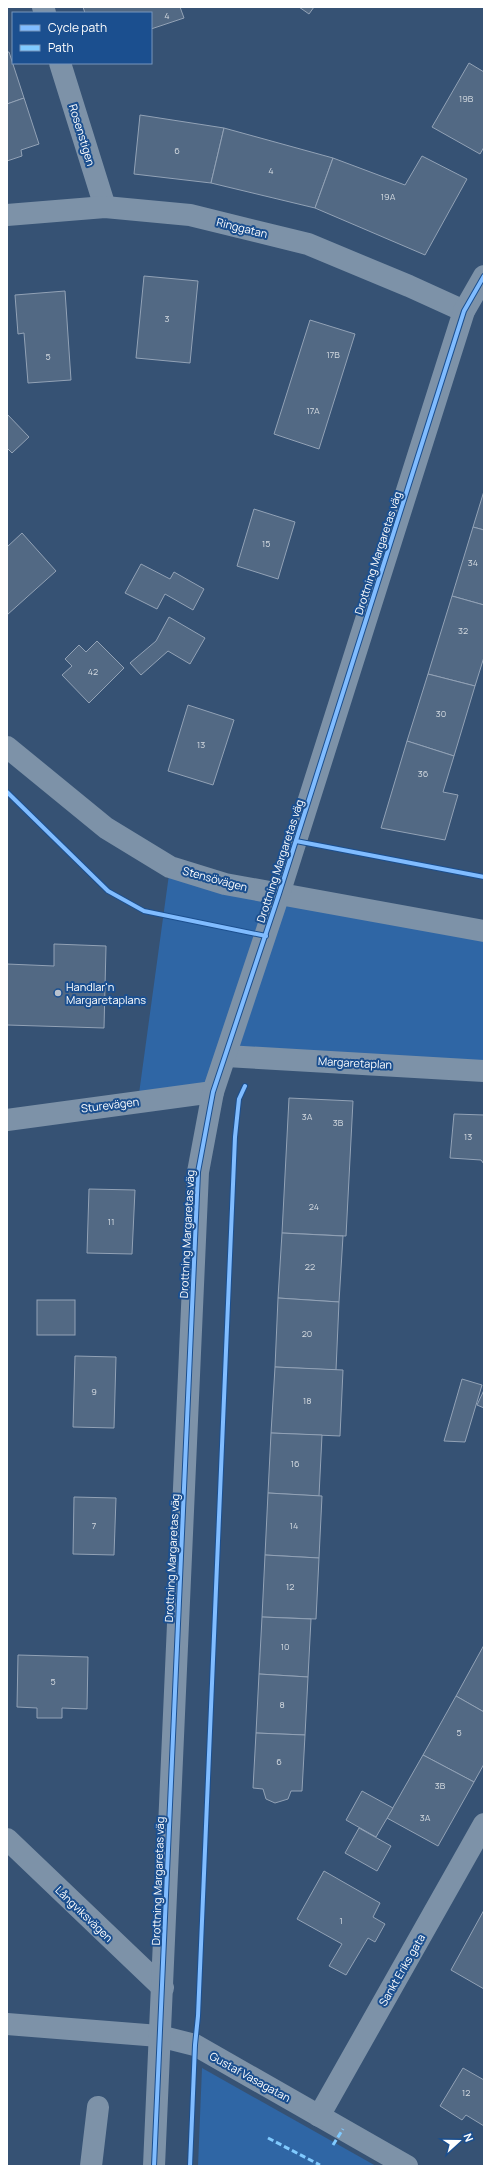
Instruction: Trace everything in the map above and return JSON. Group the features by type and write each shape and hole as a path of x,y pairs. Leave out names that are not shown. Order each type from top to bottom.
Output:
{"street":[{"name":"Rosenstigen","path":"60,64 105,207"},
{"name":"Ringgatan","path":"7,215 105,207 190,214 308,244 410,286 464,311"},
{"name":"Drottning Margaretas väg","path":"154,2166 158,2036 162,1988 198,1172 213,1092 279,894 464,311 484,276"},
{"name":"Stensövägen","path":"7,747 106,828 170,867 225,884 484,931"},
{"name":"Margaretaplan","path":"226,1056 484,1071"},
{"name":"Sturevägen","path":"7,1120 213,1092"},
{"name":"Sankt Eriks gata","path":"319,2116 484,1824"},
{"name":"Långviksvägen","path":"7,1839 162,1988"},
{"name":"Gustaf Vasagatan","path":"7,2024 158,2036 194,2045 407,2166"},
{"path":"91,2166 98,2107"}],"shaded area":[{"path":"170,867 484,931 484,1071 226,1056 213,1092 138,1101"},
{"path":"202,2068 376,2166 198,2166"}],"building":[{"path":"83,7 180,7 184,18 152,29 152,12 85,12"},
{"path":"299,7 314,7 309,14"},
{"path":"7,52 9,52 24,98 7,104"},
{"path":"469,63 484,72 484,147 480,154 432,127"},
{"path":"24,98 39,144 21,150 22,156 7,161 7,104"},
{"path":"140,115 224,128 211,183 134,174"},
{"path":"224,128 333,158 315,208 211,183"},
{"path":"422,156 467,179 425,255 315,208 333,158 405,185"},
{"path":"144,276 198,281 190,363 136,358"},
{"path":"65,291 71,380 28,383 24,333 18,334 15,295"},
{"path":"310,320 355,334 319,449 274,434"},
{"path":"7,414 29,437 12,453 7,448"},
{"path":"484,491 484,530 473,527"},
{"path":"254,509 295,522 278,579 237,566"},
{"path":"473,527 484,530 484,605 452,596"},
{"path":"22,533 56,571 7,615 7,547"},
{"path":"141,564 170,579 174,572 204,589 193,610 165,594 157,609 125,593"},
{"path":"452,596 484,605 484,657 475,686 428,674"},
{"path":"169,617 205,638 190,664 168,651 141,675 130,663 156,641"},
{"path":"97,641 124,668 89,703 62,675 72,666 65,659 79,645 86,652"},
{"path":"428,674 475,686 454,756 407,741"},
{"path":"188,705 234,720 213,785 168,771"},
{"path":"407,741 454,756 443,792 458,795 445,840 381,828"},
{"path":"54,944 106,946 104,1028 7,1025 7,964 54,966"},
{"path":"289,1098 353,1101 346,1236 282,1233"},
{"path":"454,1114 484,1115 484,1164 481,1160 450,1158"},
{"path":"89,1189 135,1190 132,1254 87,1253"},
{"path":"282,1233 343,1236 339,1302 278,1298"},
{"path":"278,1298 339,1302 336,1370 275,1367"},
{"path":"37,1300 75,1300 75,1335 37,1335"},
{"path":"75,1356 116,1357 114,1428 73,1427"},
{"path":"275,1367 343,1370 340,1436 271,1433"},
{"path":"462,1379 482,1385 465,1442 444,1441"},
{"path":"484,1390 484,1408 477,1405"},
{"path":"271,1433 322,1435 319,1496 268,1493"},
{"path":"268,1493 322,1496 319,1558 265,1555"},
{"path":"74,1497 116,1498 114,1555 73,1554"},
{"path":"265,1555 319,1558 316,1619 262,1617"},
{"path":"262,1617 311,1619 308,1677 259,1674"},
{"path":"484,1645 484,1712 456,1696"},
{"path":"18,1655 88,1657 87,1709 62,1708 62,1718 37,1718 37,1708 17,1707"},
{"path":"259,1674 308,1677 305,1735 256,1733"},
{"path":"456,1696 484,1712 484,1764 474,1782 423,1755"},
{"path":"256,1733 305,1735 302,1791 291,1791 288,1799 275,1803 266,1799 263,1789 253,1788"},
{"path":"423,1755 474,1782 438,1846 387,1818"},
{"path":"362,1791 393,1808 376,1837 346,1820"},
{"path":"359,1828 391,1846 377,1871 345,1853"},
{"path":"324,1871 380,1903 373,1917 385,1924 375,1942 368,1938 346,1975 329,1966 342,1944 297,1919"},
{"path":"484,1910 484,1989 451,1970"},
{"path":"463,2068 484,2080 484,2126 466,2115 462,2120 440,2106"}],"marked path":[{"path":"333,2145 343,2129"},
{"path":"268,2138 320,2165"}],"cycle path":[{"path":"154,2166 198,1172 213,1092 279,894 464,311 484,276"},
{"path":"7,792 108,891 144,911 266,936"},
{"path":"296,841 484,877"},
{"path":"190,2166 195,2045 198,2016 235,1137 239,1099 245,1086"}],"place":[{"name":"Handlar'n Margaretaplans","path":"58,993"}]}
